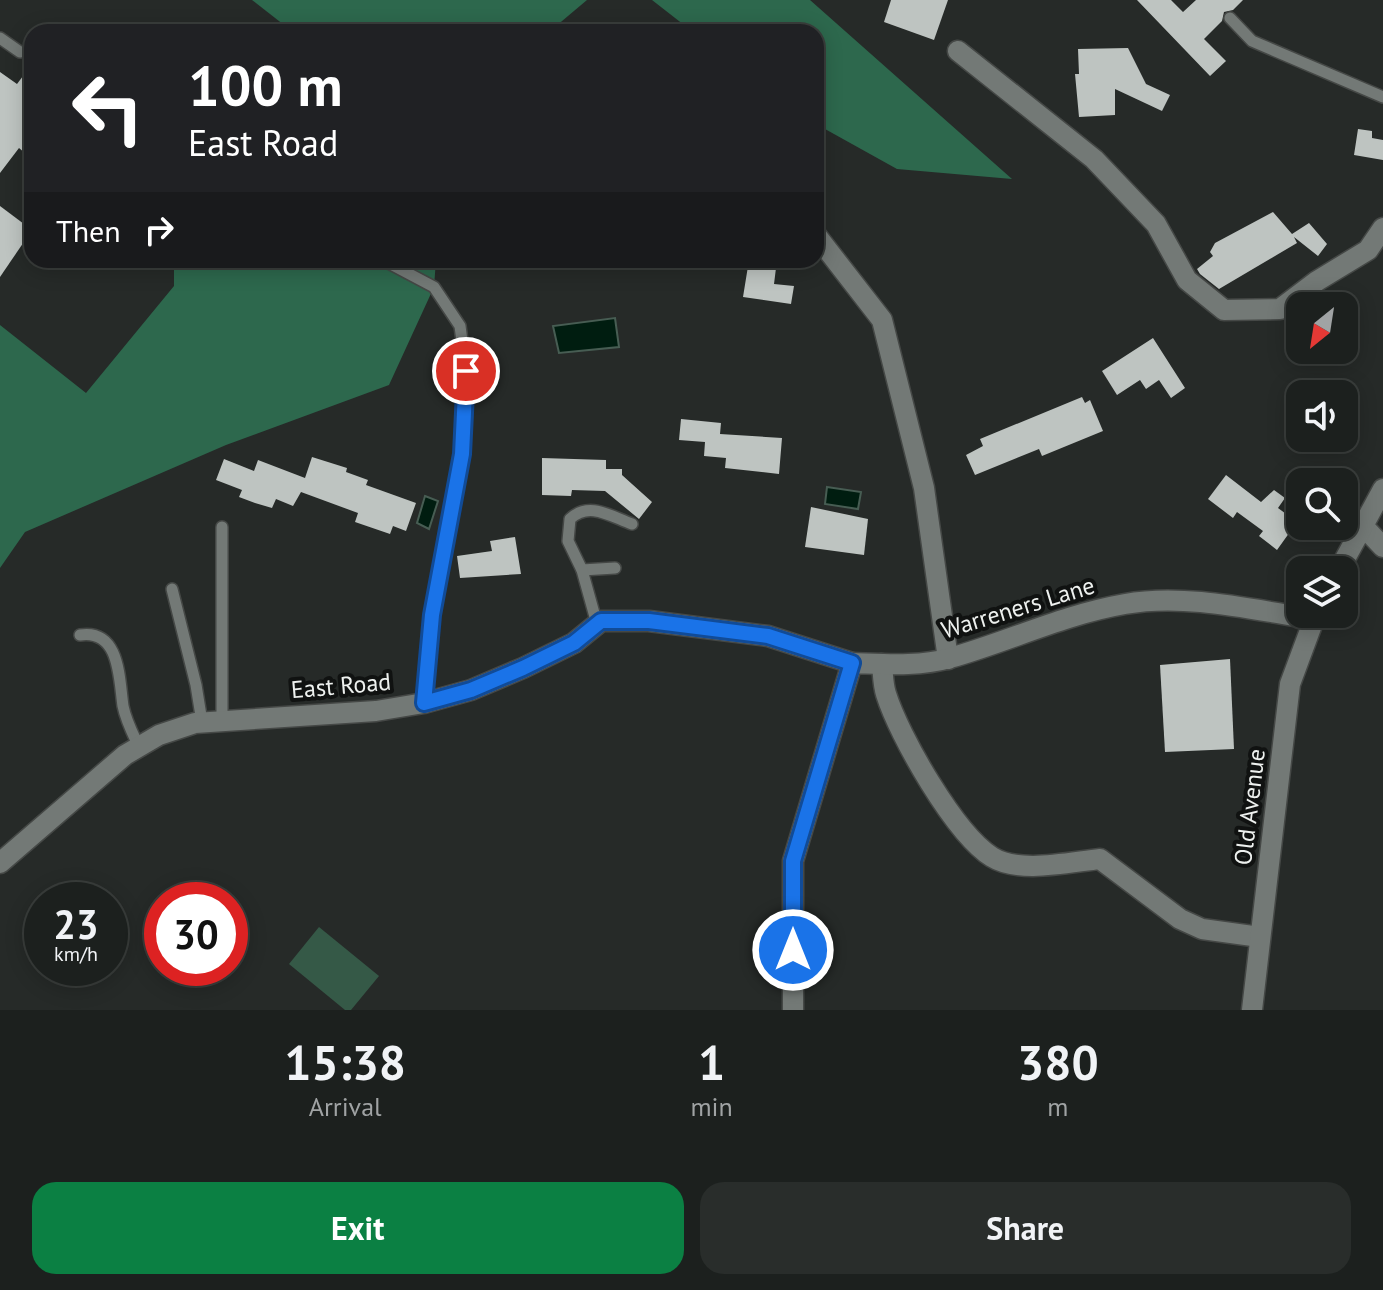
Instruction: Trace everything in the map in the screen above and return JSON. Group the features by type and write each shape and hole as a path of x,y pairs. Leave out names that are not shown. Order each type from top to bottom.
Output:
{"street":[{"path":"958,51 1094,159 1156,224 1187,280 1224,310 1280,309 1317,281 1368,250 1383,228"},
{"path":"824,245 882,320 924,488 948,659"},
{"path":"1347,556 1383,489"},
{"path":"1363,526 1383,547"},
{"name":"Warreners Lane","path":"852,663 948,659 1053,620 1128,603 1198,604 1286,613"},
{"path":"597,624 601,621 649,621 768,636 852,663 793,861 793,1010"},
{"name":"East Road","path":"0,863 139,747 159,735 212,722 376,711 424,703 471,690 523,668 574,643 597,624"},
{"name":"Old Avenue","path":"1252,1010 1290,684 1310,628"},
{"path":"882,664 886,693 928,778 953,818 993,858 1017,864 1100,859 1180,919 1202,929 1260,937"}],"lane":[{"path":"1230,18 1252,41 1383,97"},
{"path":"0,38 20,52"},
{"path":"398,268 434,287 460,326 466,371 462,454 432,615 424,703"},
{"path":"597,624 582,570 568,541 570,519 579,511 593,509 632,524"},
{"path":"212,722 222,527"},
{"path":"582,570 615,568"},
{"path":"172,589 196,685 212,722"},
{"path":"80,635 91,634 104,639 116,657 126,715 139,747"}],"shaded area":[{"path":"615,318 619,347 559,353 553,326"},
{"path":"827,487 861,492 858,509 825,504"},
{"path":"425,496 438,501 429,529 417,523"},
{"path":"319,927 379,976 351,1010 345,1010 289,964"}],"green space":[{"path":"252,0 587,0 558,24 283,24"},
{"path":"652,0 810,0 1012,179 897,169 824,128 824,24 683,24"},
{"path":"174,268 435,268 434,287 389,385 226,445 25,532 0,568 0,325 86,393 174,286"}],"building":[{"path":"891,0 948,0 934,40 884,22"},
{"path":"1137,0 1171,0 1183,12 1196,0 1243,0 1233,10 1224,12 1222,21 1204,39 1226,61 1210,76"},
{"path":"1128,48 1146,84 1170,95 1162,111 1115,89 1115,115 1079,117 1075,74 1079,74 1078,49"},
{"path":"0,72 17,84 24,75 24,152 19,148 0,173"},
{"path":"1358,129 1372,131 1372,138 1383,140 1383,160 1354,155"},
{"path":"0,206 24,224 24,242 0,277"},
{"path":"1273,212 1292,234 1309,223 1327,244 1318,256 1294,237 1297,243 1219,289 1200,274 1197,269 1213,256 1210,252 1215,243"},
{"path":"748,268 776,268 774,284 794,286 791,304 743,297"},
{"path":"1153,338 1185,388 1171,398 1159,380 1146,389 1140,380 1117,395 1102,371"},
{"path":"1082,397 1085,403 1090,400 1103,431 1042,456 1039,449 975,475 966,455 983,446 980,439"},
{"path":"681,419 721,423 720,434 782,438 779,474 725,468 726,458 704,456 705,442 679,440"},
{"path":"312,457 347,468 346,472 368,480 366,485 416,503 406,531 393,526 390,534 355,522 358,513 301,492 293,506 276,499 272,508 239,497 242,490 216,480 224,459 254,471 258,460 305,478"},
{"path":"542,458 606,460 606,469 622,469 622,475 652,502 639,519 605,491 572,490 571,496 542,495"},
{"path":"1226,475 1261,502 1274,490 1285,498 1278,508 1286,514 1286,537 1277,550 1259,536 1263,531 1237,512 1233,518 1208,499"},
{"path":"811,507 868,519 864,555 805,547"},
{"path":"515,537 521,574 460,578 457,556 492,551 490,541"},
{"path":"1230,659 1234,749 1165,752 1160,665"}],"route":[{"path":"466,371 462,454 432,615 424,703 471,690 523,668 574,643 601,621 649,621 768,636 852,663 793,861 793,950"}]}
